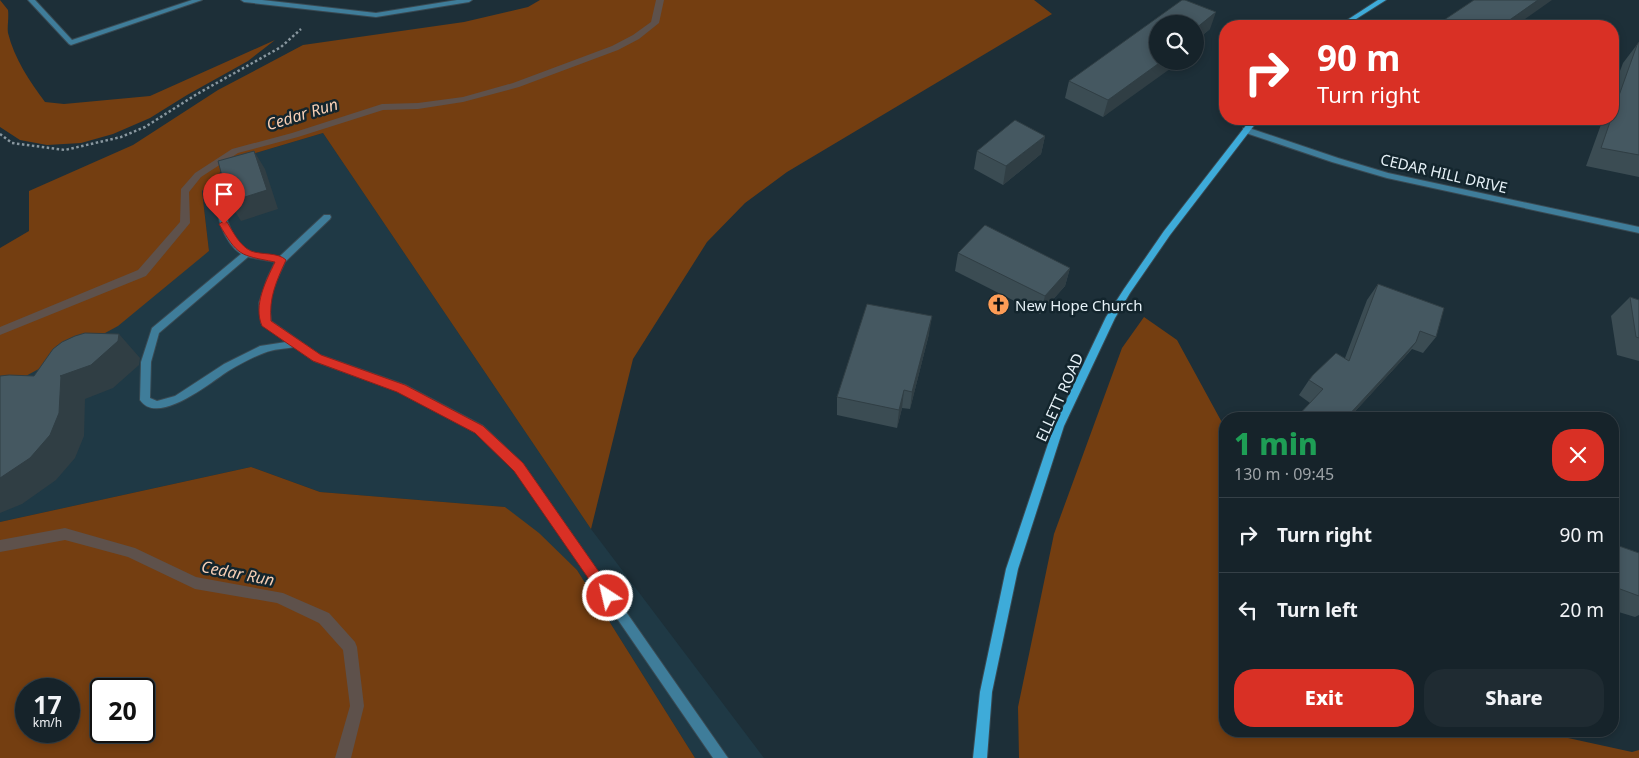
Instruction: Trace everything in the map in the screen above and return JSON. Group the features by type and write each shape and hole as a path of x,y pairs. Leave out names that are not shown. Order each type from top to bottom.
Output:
{"street":[{"path":"31,0 71,43 199,0"},
{"path":"244,0 376,15 468,0"},
{"path":"1351,20 1383,0"},
{"name":"ELLETT ROAD","path":"980,758 986,692 1012,569 1059,426 1111,317 1127,291 1166,233 1250,125"},
{"name":"CEDAR HILL DRIVE","path":"1246,130 1335,160 1387,174 1639,230"},
{"path":"217,191 224,224 234,241 246,253 281,260"},
{"path":"327,217 281,260 264,303 266,323 317,358 401,388 479,430 519,467 721,758"},
{"path":"246,253 155,331 146,362 145,400 156,405 178,399 227,367 263,348 294,344"}],"path":[{"path":"0,134 12,143 65,150 120,138 145,127 197,94 281,47 326,10"}],"shaded area":[{"path":"0,0 8,10 8,33 14,52 28,78 45,102 64,104 150,96 275,40 248,61 150,118 113,134 81,143 47,145 20,140 0,127"},
{"path":"540,0 1034,0 1052,14 787,172 745,203 707,242 633,359 591,529 323,133 232,160 202,191 209,251 118,326 0,390 0,248 29,231 29,191 133,145 218,90 303,45 464,22 528,7"},
{"path":"323,133 591,529 764,758 695,758 577,570 505,507 320,492 251,467 0,522 0,390 209,251 202,191 232,160"},
{"path":"1144,317 1177,340 1219,417 1219,737 1563,737 1632,752 1639,750 1639,758 1019,758 1018,707 1054,534 1122,348"},
{"path":"251,467 320,492 505,507 539,533 577,570 695,758 0,758 0,522"}],"building":[{"path":"1182,0 1216,12 1204,22 1204,15 1161,15"},
{"path":"1474,0 1538,0 1510,20 1444,20"},
{"path":"1149,24 1150,70 1108,100 1069,81"},
{"path":"1639,42 1639,155 1601,148 1609,125 1619,125 1619,95"},
{"path":"1015,120 1045,136 1006,166 977,151"},
{"path":"254,151 267,190 229,202 218,161"},
{"path":"985,225 1070,268 1045,296 958,253"},
{"path":"1378,284 1444,308 1436,337 1420,331 1416,342 1351,412 1302,412 1323,389 1309,380 1313,375 1336,353 1349,361"},
{"path":"1630,297 1639,300 1639,338 1636,337"},
{"path":"867,304 932,316 912,392 904,390 899,410 837,397"},
{"path":"85,333 119,334 118,341 91,365 60,376 59,413 50,435 30,458 0,478 0,376 34,376 53,349 62,342"},
{"path":"1619,546 1639,553 1639,596 1619,589"}],"waterway":[{"name":"Cedar Run","path":"0,331 142,273 185,223 184,191 198,175 235,151 295,135 382,107 418,106 463,99 516,85 615,48 636,37 655,23 660,0"},
{"name":"Cedar Run","path":"0,546 65,534 130,552 195,583 278,597 324,618 350,647 357,706 343,758"}],"place":[{"name":"New Hope Church","path":"999,305"}],"route":[{"path":"224,224 234,241 246,253 281,260 264,303 266,323 317,358 401,388 479,430 519,467 608,596"}]}
